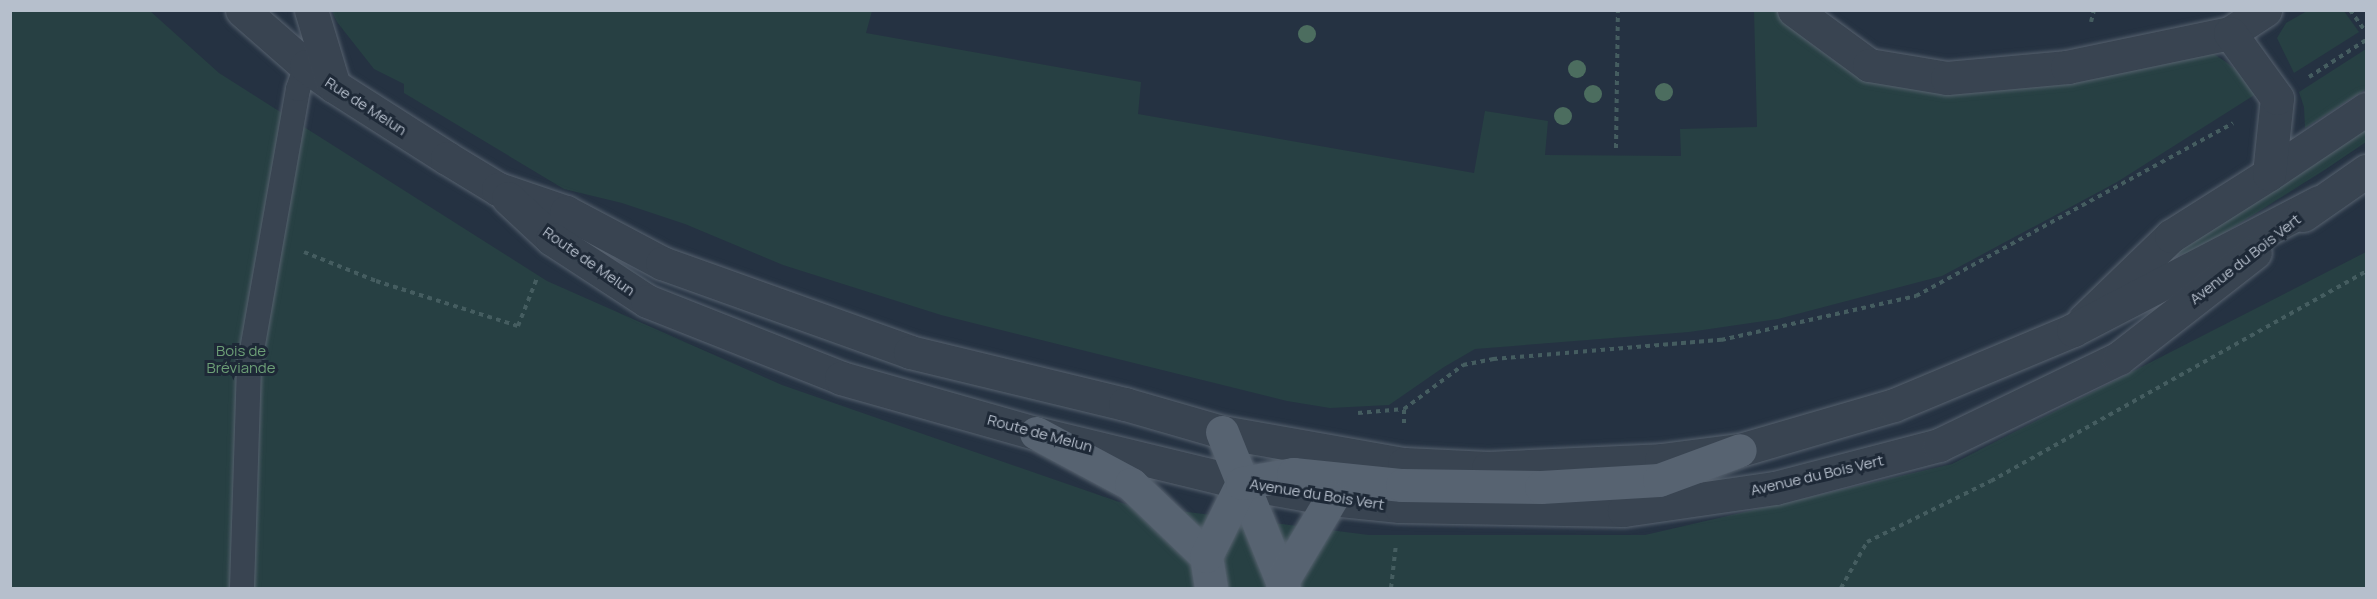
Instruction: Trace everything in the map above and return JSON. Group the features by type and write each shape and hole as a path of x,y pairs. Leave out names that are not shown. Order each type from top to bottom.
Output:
{"main road":[{"path":"1036,434 1131,484 1206,556"},
{"path":"1236,434 1242,483 1283,585"},
{"path":"1242,483 1293,474 1425,486 1541,487 1659,480 1740,450"},
{"path":"1211,588 1206,556 1242,483"},
{"path":"1283,585 1331,499"}],"street":[{"path":"311,10 334,86"},
{"path":"1794,10 1869,65 1947,78 2067,67 2230,33 2265,10"},
{"name":"Rue de Melun","path":"251,14 306,66 334,86 498,189"},
{"path":"2230,33 2277,98 2269,174"},
{"path":"2073,330 2171,236 2367,109"},
{"name":"Avenue du Bois Vert","path":"1242,483 1331,499 1400,506 1624,510 1775,488 1939,445 2119,358 2319,202 2367,171"},
{"name":"Route de Melun","path":"498,189 552,239 647,301 842,378 1036,434 1242,483"},
{"name":"Route de Melun","path":"498,189 566,212 662,263 910,352 1125,404 1236,434"},
{"name":"Avenue du Bois Vert","path":"1236,434 1404,464 1488,468 1661,460 1740,450 1894,405 2073,330 2319,202"}],"lane":[{"path":"242,588 249,367 298,88 306,66"}],"path":[{"path":"1616,148 1618,10"},
{"path":"2350,10 2367,32"},
{"path":"1352,413 1404,409 1463,365 1493,359 1721,340 1916,296 2277,98 2367,40"},
{"path":"270,239 376,281 518,326 552,239"},
{"path":"1840,588 1867,542 1991,481 2367,271"}],"green space":[{"name":"Bois de Bréviande","path":"10,11 150,11 219,73 547,281 782,385 1125,504 1369,535 1645,535 1952,464 2366,252 2366,588 11,588"},
{"path":"332,11 872,11 866,33 1141,82 1138,114 1474,173 1485,111 1548,121 1545,155 1681,156 1680,129 1757,127 1754,11 1777,11 1808,41 1854,73 2192,51 2214,54 2226,62 2246,77 2256,94 2117,182 1942,276 1778,319 1689,332 1475,349 1444,367 1389,405 1330,408 1287,401 941,315 783,265 685,224 622,203 564,189 404,93 404,84 374,69 337,22"},
{"path":"2307,11 2344,11 2359,32 2294,73 2277,38 2286,23"},
{"path":"2366,49 2366,89 2305,128 2304,107 2299,92"},
{"path":"2366,127 2366,142 2326,169 2210,242 2186,254 2174,256 2174,247"}]}
